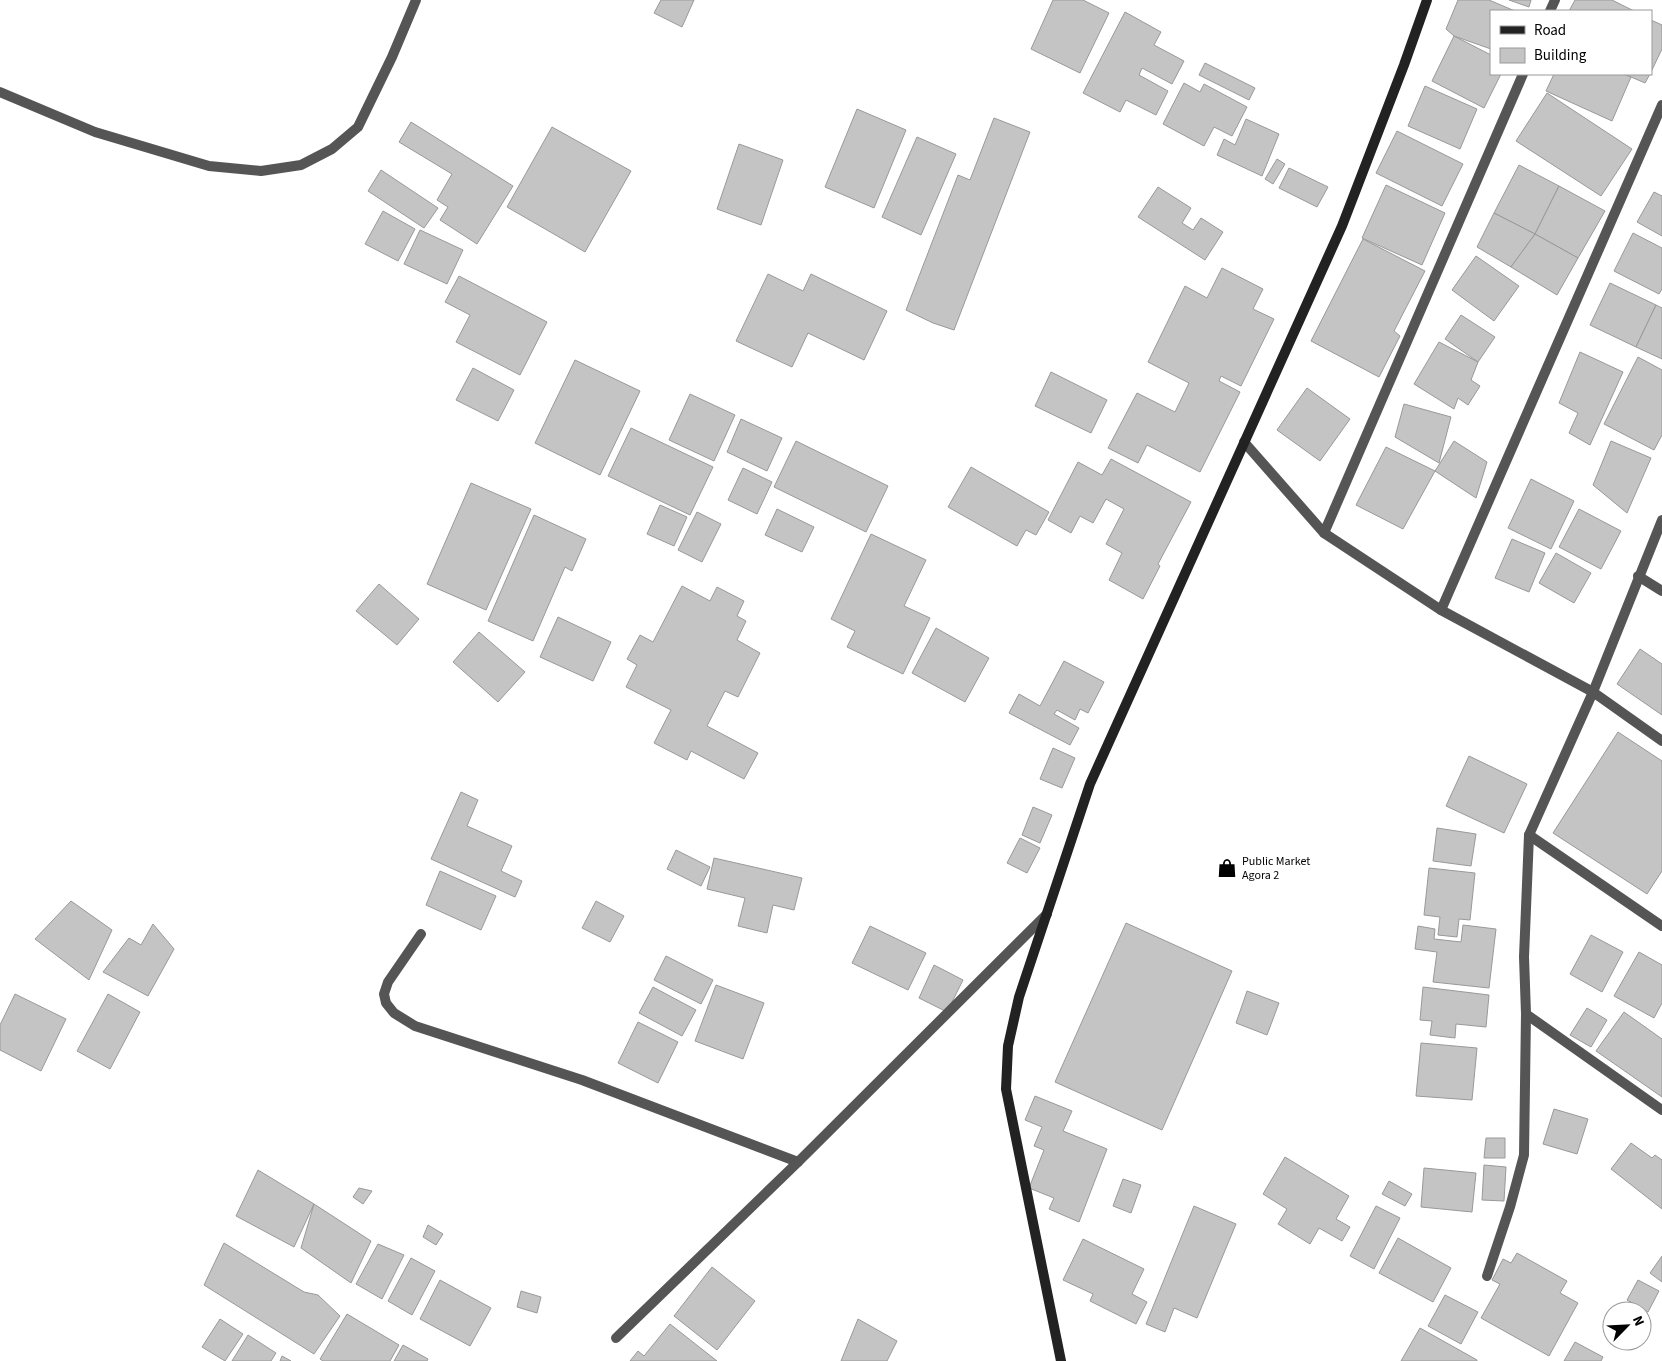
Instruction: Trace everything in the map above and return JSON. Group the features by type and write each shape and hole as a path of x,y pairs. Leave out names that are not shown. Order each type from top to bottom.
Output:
{"main road":[{"path":"1061,1361 1006,1088 1008,1046 1019,997 1090,784 1342,226 1401,74 1427,0"}],"street":[{"path":"0,92 95,132 209,166 261,170 301,165 332,149 358,127 392,57 416,0"},
{"path":"1324,533 1523,75"},
{"path":"1441,610 1662,105"},
{"path":"1244,442 1324,533 1441,610 1592,692 1662,741"},
{"path":"1487,1276 1510,1206 1524,1155 1526,1014 1524,957 1530,835 1592,692 1662,520"},
{"path":"1638,576 1662,591"},
{"path":"1530,835 1662,926"},
{"path":"616,1338 798,1162 1047,914"},
{"path":"421,934 388,982 384,994 386,1004 394,1013 414,1026 582,1080 798,1162"},
{"path":"1526,1014 1662,1110"}],"building":[{"path":"661,0 694,0 682,27 654,13"},
{"path":"1053,0 1083,0 1109,13 1080,73 1031,49"},
{"path":"1458,0 1489,0 1513,10 1490,10 1490,49 1454,36 1446,29"},
{"path":"1509,0 1531,0 1529,7"},
{"path":"1575,0 1612,0 1632,10 1570,10"},
{"path":"1125,12 1161,32 1154,45 1184,61 1172,84 1142,68 1139,75 1168,91 1156,115 1126,100 1120,112 1083,93"},
{"path":"1652,20 1662,25 1662,49 1652,70"},
{"path":"1454,36 1490,54 1490,75 1500,75 1484,108 1432,81"},
{"path":"1205,63 1255,88 1249,100 1199,75"},
{"path":"1554,75 1626,75 1631,77 1612,121 1546,91"},
{"path":"1626,75 1649,75 1645,83"},
{"path":"1184,83 1200,92 1204,84 1247,107 1232,136 1214,127 1204,146 1163,124"},
{"path":"1425,86 1477,109 1460,149 1408,126"},
{"path":"1547,93 1632,149 1601,196 1516,141"},
{"path":"857,109 906,130 874,208 825,187"},
{"path":"994,118 1030,132 954,330 933,323 906,310 958,175 970,180"},
{"path":"1246,119 1279,134 1262,176 1217,155 1224,139 1235,145"},
{"path":"411,122 513,186 477,244 440,220 448,207 437,200 452,174 399,142"},
{"path":"552,127 631,171 585,252 507,207"},
{"path":"1397,131 1463,164 1442,206 1376,173"},
{"path":"917,137 956,154 921,235 882,217"},
{"path":"739,144 783,160 761,225 717,209"},
{"path":"1277,159 1285,164 1273,184 1265,179"},
{"path":"1519,165 1559,186 1535,234 1494,213"},
{"path":"1289,168 1328,187 1317,207 1279,188"},
{"path":"381,170 438,208 424,228 368,191"},
{"path":"1386,185 1445,213 1422,265 1362,238"},
{"path":"1559,186 1605,211 1578,258 1535,234"},
{"path":"1158,187 1191,208 1182,223 1193,230 1201,218 1223,232 1205,260 1138,217"},
{"path":"1654,192 1662,196 1662,236 1637,222"},
{"path":"383,211 415,229 398,261 365,244"},
{"path":"1494,213 1535,234 1511,267 1477,247"},
{"path":"420,230 463,250 447,284 404,264"},
{"path":"1633,233 1662,248 1662,289 1659,294 1614,271"},
{"path":"1535,234 1578,258 1557,295 1511,267"},
{"path":"1363,239 1425,271 1394,331 1400,336 1379,377 1311,341"},
{"path":"1476,256 1519,286 1494,321 1452,290"},
{"path":"1222,268 1263,289 1253,309 1274,319 1241,386 1221,376 1219,381 1240,392 1200,472 1147,445 1138,463 1108,448 1137,393 1175,412 1189,383 1148,362 1185,286 1207,298"},
{"path":"768,274 803,291 811,274 887,311 864,360 808,333 792,367 736,341"},
{"path":"459,276 547,322 520,375 456,342 470,315 445,302"},
{"path":"1610,283 1656,305 1636,347 1590,325"},
{"path":"1656,305 1662,308 1662,359 1636,347"},
{"path":"1461,315 1495,337 1478,362 1445,339"},
{"path":"1439,342 1478,362 1471,380 1480,386 1468,405 1458,398 1454,409 1414,384"},
{"path":"1580,352 1623,372 1590,445 1569,433 1578,413 1559,403"},
{"path":"1638,357 1662,370 1662,435 1654,450 1604,424"},
{"path":"575,360 640,391 600,475 535,443"},
{"path":"473,368 514,390 498,421 456,400"},
{"path":"1051,372 1107,400 1091,433 1035,406"},
{"path":"1307,388 1350,419 1320,461 1277,430"},
{"path":"690,394 735,415 714,461 669,440"},
{"path":"1404,404 1451,417 1439,463 1395,437"},
{"path":"741,419 782,438 767,471 727,452"},
{"path":"631,428 713,467 690,515 608,476"},
{"path":"796,441 888,486 866,532 774,487"},
{"path":"1454,441 1487,462 1476,498 1435,471"},
{"path":"1611,441 1651,458 1627,513 1593,485"},
{"path":"1386,447 1435,471 1403,529 1356,505"},
{"path":"1111,459 1191,502 1158,564 1160,566 1143,599 1109,580 1122,553 1106,544 1124,509 1106,499 1093,523 1080,516 1071,533 1048,520 1078,462 1102,475"},
{"path":"971,467 1049,512 1036,535 1026,530 1017,546 948,507"},
{"path":"743,468 772,482 757,514 728,500"},
{"path":"1531,479 1574,501 1551,549 1508,528"},
{"path":"471,483 531,509 486,610 427,584"},
{"path":"660,505 687,517 674,546 647,534"},
{"path":"777,509 814,527 802,552 765,535"},
{"path":"1579,509 1621,531 1601,569 1559,547"},
{"path":"697,512 721,524 702,562 678,550"},
{"path":"534,515 586,539 572,571 565,567 533,641 488,621"},
{"path":"871,534 926,560 904,606 930,618 903,674 847,647 855,631 831,619"},
{"path":"1512,539 1545,553 1529,592 1495,578"},
{"path":"1556,553 1591,573 1574,603 1539,583"},
{"path":"379,584 419,619 397,645 356,611"},
{"path":"682,586 710,601 717,587 744,601 737,616 746,621 737,640 760,653 738,697 725,691 707,726 758,753 744,779 691,751 687,760 654,743 671,710 626,687 637,665 627,659 640,635 653,642"},
{"path":"558,617 611,642 593,681 540,657"},
{"path":"936,628 989,658 965,702 912,673"},
{"path":"479,632 525,672 498,702 453,662"},
{"path":"1640,649 1662,664 1662,715 1617,684"},
{"path":"1064,661 1104,682 1088,713 1080,709 1075,720 1057,710 1054,714 1079,728 1070,745 1009,713 1019,694 1040,706"},
{"path":"1618,732 1662,761 1662,871 1647,894 1553,833"},
{"path":"1053,748 1075,758 1062,788 1040,779"},
{"path":"1469,756 1527,784 1504,833 1446,806"},
{"path":"461,792 478,800 467,826 512,846 501,871 522,881 515,897 431,859"},
{"path":"1033,807 1052,815 1040,843 1022,835"},
{"path":"1437,828 1476,834 1471,866 1433,861"},
{"path":"1020,838 1040,848 1027,873 1007,863"},
{"path":"676,850 710,867 701,886 667,869"},
{"path":"714,858 802,878 794,910 773,905 767,933 738,926 745,898 707,889"},
{"path":"1429,868 1475,873 1470,920 1459,919 1457,937 1438,935 1440,917 1424,915"},
{"path":"440,871 496,896 481,930 426,905"},
{"path":"71,901 112,930 89,980 35,939"},
{"path":"596,901 624,916 610,942 582,928"},
{"path":"1126,923 1232,971 1162,1130 1055,1082"},
{"path":"153,924 174,949 148,996 103,972 129,938 141,945"},
{"path":"1463,925 1496,929 1489,988 1433,982 1437,952 1415,949 1418,926 1435,929 1434,939 1461,942"},
{"path":"870,926 926,953 908,990 852,963"},
{"path":"1591,935 1623,952 1602,992 1570,974"},
{"path":"1639,952 1662,965 1662,1003 1654,1018 1614,996"},
{"path":"666,956 713,980 701,1004 654,980"},
{"path":"934,965 963,980 947,1012 919,998"},
{"path":"716,985 764,1003 743,1059 695,1041"},
{"path":"653,987 696,1010 682,1036 639,1013"},
{"path":"1423,987 1489,995 1486,1027 1456,1024 1455,1038 1430,1035 1432,1021 1420,1020"},
{"path":"1247,991 1279,1003 1267,1035 1236,1023"},
{"path":"15,994 66,1019 41,1071 0,1050 0,1025"},
{"path":"108,994 140,1012 110,1069 77,1051"},
{"path":"1587,1008 1607,1020 1591,1047 1570,1035"},
{"path":"1624,1012 1662,1039 1662,1097 1596,1051"},
{"path":"638,1022 678,1042 658,1083 618,1063"},
{"path":"1421,1043 1477,1048 1472,1100 1416,1096"},
{"path":"1035,1096 1072,1111 1063,1131 1107,1149 1079,1222 1049,1209 1054,1198 1029,1188 1044,1150 1034,1146 1042,1127 1025,1120"},
{"path":"1554,1109 1588,1119 1577,1154 1543,1144"},
{"path":"1486,1138 1505,1138 1505,1158 1484,1158"},
{"path":"1631,1143 1652,1158 1655,1155 1662,1160 1662,1209 1611,1169"},
{"path":"1285,1157 1349,1196 1336,1219 1350,1227 1342,1241 1319,1228 1310,1244 1278,1224 1287,1209 1263,1194"},
{"path":"1484,1165 1506,1167 1504,1201 1482,1200"},
{"path":"1424,1168 1476,1173 1472,1212 1421,1207"},
{"path":"258,1170 314,1204 294,1247 236,1216"},
{"path":"1123,1179 1141,1185 1131,1213 1113,1206"},
{"path":"1389,1181 1412,1194 1405,1206 1382,1194"},
{"path":"359,1188 372,1191 363,1204 353,1197"},
{"path":"314,1204 371,1241 351,1283 301,1248"},
{"path":"1194,1206 1236,1224 1197,1318 1174,1308 1165,1332 1146,1324"},
{"path":"1376,1206 1400,1218 1374,1269 1350,1256"},
{"path":"428,1225 443,1234 436,1245 423,1237"},
{"path":"1398,1238 1451,1268 1433,1302 1379,1273"},
{"path":"1083,1239 1144,1269 1132,1294 1147,1302 1136,1324 1090,1301 1093,1294 1063,1280"},
{"path":"224,1243 304,1292 318,1295 340,1316 314,1354 204,1285"},
{"path":"378,1244 404,1255 382,1299 356,1284"},
{"path":"1517,1253 1567,1281 1560,1293 1578,1303 1549,1356 1481,1318 1500,1284 1492,1280 1503,1259 1511,1263"},
{"path":"1662,1256 1662,1282 1650,1273"},
{"path":"411,1258 435,1271 412,1315 388,1301"},
{"path":"712,1267 755,1301 717,1350 674,1316"},
{"path":"440,1280 491,1308 470,1346 420,1319"},
{"path":"1638,1280 1659,1291 1652,1304 1652,1301 1627,1300"},
{"path":"521,1291 541,1297 537,1313 517,1307"},
{"path":"1445,1295 1478,1312 1461,1344 1428,1326"},
{"path":"347,1314 399,1345 390,1361 323,1361 320,1359"},
{"path":"220,1319 243,1334 225,1361 202,1347"},
{"path":"858,1319 897,1341 887,1361 841,1361"},
{"path":"670,1324 717,1361 630,1361 638,1351 644,1356"},
{"path":"1420,1328 1477,1360 1477,1361 1401,1361"},
{"path":"248,1335 276,1353 271,1361 232,1361"},
{"path":"1575,1342 1603,1357 1601,1361 1564,1361"},
{"path":"403,1345 428,1359 427,1361 394,1361"},
{"path":"282,1356 291,1361 280,1361"}],"place":[{"name":"Public Market Agora 2","path":"1227,868"}]}
